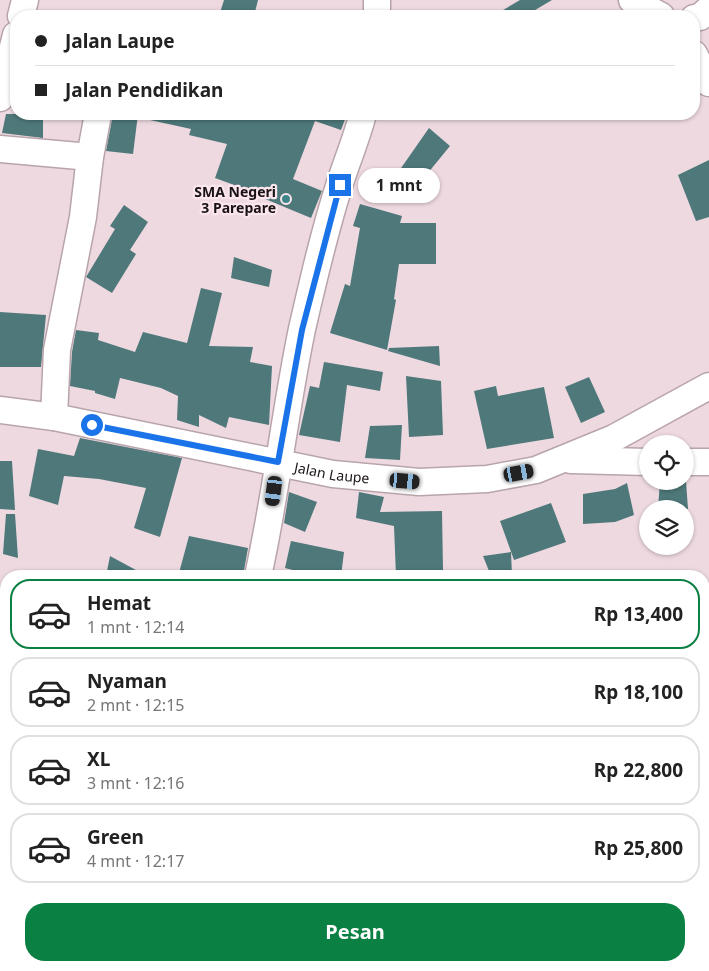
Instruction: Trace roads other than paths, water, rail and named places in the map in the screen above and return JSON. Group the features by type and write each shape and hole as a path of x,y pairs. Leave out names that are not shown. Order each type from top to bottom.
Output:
{"street":[{"path":"632,0 650,10"},
{"path":"0,98 10,59"},
{"path":"700,66 709,83"},
{"path":"54,417 57,350 83,217 97,120"},
{"path":"259,570 271,519 278,462 302,330 340,185 355,147 362,120"},
{"path":"0,149 90,158"},
{"name":"Jalan Laupe","path":"0,410 54,417 334,474 419,482 487,478 536,470 565,460 614,438 709,386"},
{"path":"565,460 639,462"},
{"path":"694,462 709,462"}],"place":[{"name":"SMA Negeri 3 Parepare","path":"286,199"}]}
